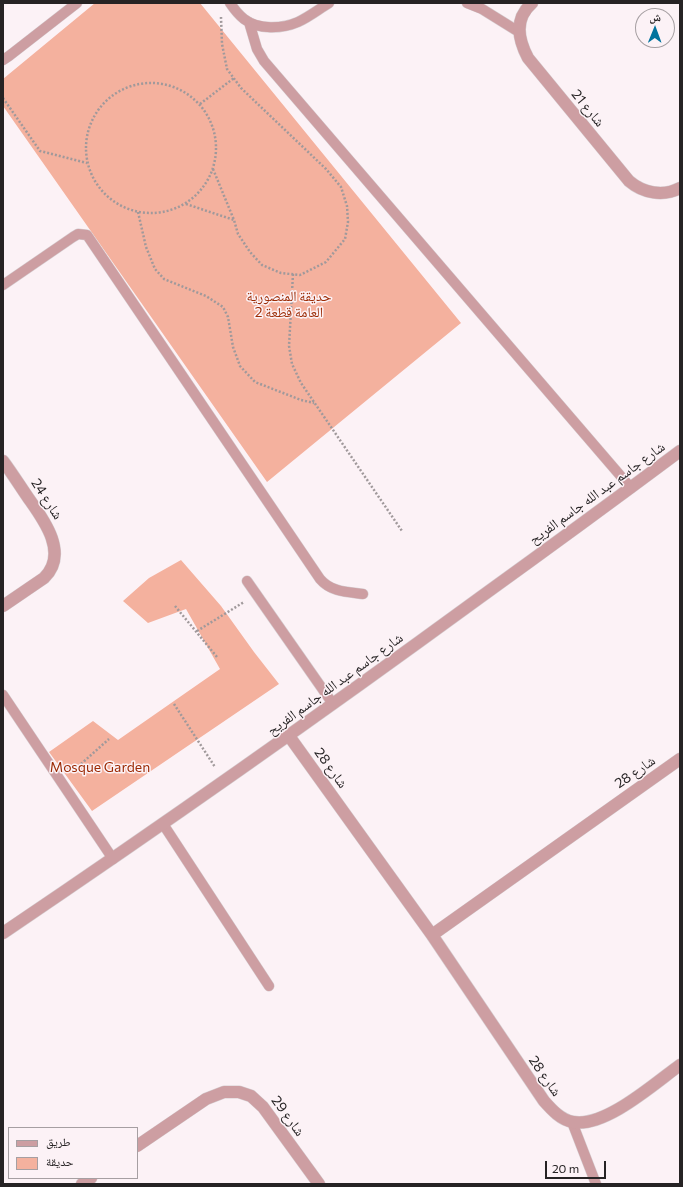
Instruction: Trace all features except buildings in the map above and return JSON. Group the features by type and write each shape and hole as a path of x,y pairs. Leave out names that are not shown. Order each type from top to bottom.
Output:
{"street":[{"name":"شارع 21","path":"532,3 522,16 520,32 522,45 528,58 629,181 635,186 648,192 666,193 680,188"},
{"name":"شارع جاسم عبد الله جاسم الفريح","path":"3,933 113,859 289,736 680,451"},
{"name":"شارع 24","path":"3,461 46,523 53,541 54,557 49,574 3,606"},
{"name":"شارع 28","path":"289,736 432,935 544,1101 557,1115 572,1122"},
{"name":"شارع 28","path":"432,935 680,759"},
{"path":"572,1122 590,1122 610,1114 680,1065"},
{"name":"شارع 29","path":"138,1145 206,1099 224,1092 239,1092 252,1096 263,1107 319,1184"}],"lane":[{"path":"3,60 77,3"},
{"path":"230,3 248,22 264,27 286,26 298,22 329,3"},
{"path":"467,3 482,9 520,32"},
{"path":"248,22 257,49 264,61 631,488"},
{"path":"3,285 73,237 78,234 86,235 320,579 324,584 334,589 363,594"},
{"path":"247,581 333,704"},
{"path":"3,695 113,859"},
{"path":"163,824 269,986"},
{"path":"572,1122 596,1184"}],"path":[{"path":"213,169 234,220 238,234 262,265 281,273 300,274 326,262 345,239 348,222 347,206 341,188 326,168 241,88 227,69 222,44 220,10"},
{"path":"200,104 234,78"},
{"path":"148,83 167,84 185,92 200,104 209,118 215,134 217,152 213,169 207,182 197,194 185,204 170,211 155,213 138,212 121,206 105,195 93,180 87,163 85,144 89,125 98,108 112,95 129,86 148,83"},
{"path":"3,98 40,151 87,163"},
{"path":"185,204 234,220"},
{"path":"138,212 146,247 155,269 164,279 206,296 223,307 228,317 233,347 240,366 255,382 301,400 314,403"},
{"path":"293,274 289,346 292,364 301,383 314,403 402,530"},
{"path":"197,631 256,594"},
{"path":"175,606 197,631 217,658"},
{"path":"174,704 224,781"},
{"path":"61,782 109,739"}],"green space":[{"name":"حديقة المنصورية العامة قطعة 2","path":"95,3 200,3 461,323 267,482 3,106 3,79"},
{"name":"Mosque Garden","path":"181,560 221,606 279,684 92,811 49,752 93,721 118,740 220,669 186,609 148,623 123,601 149,578"}]}
